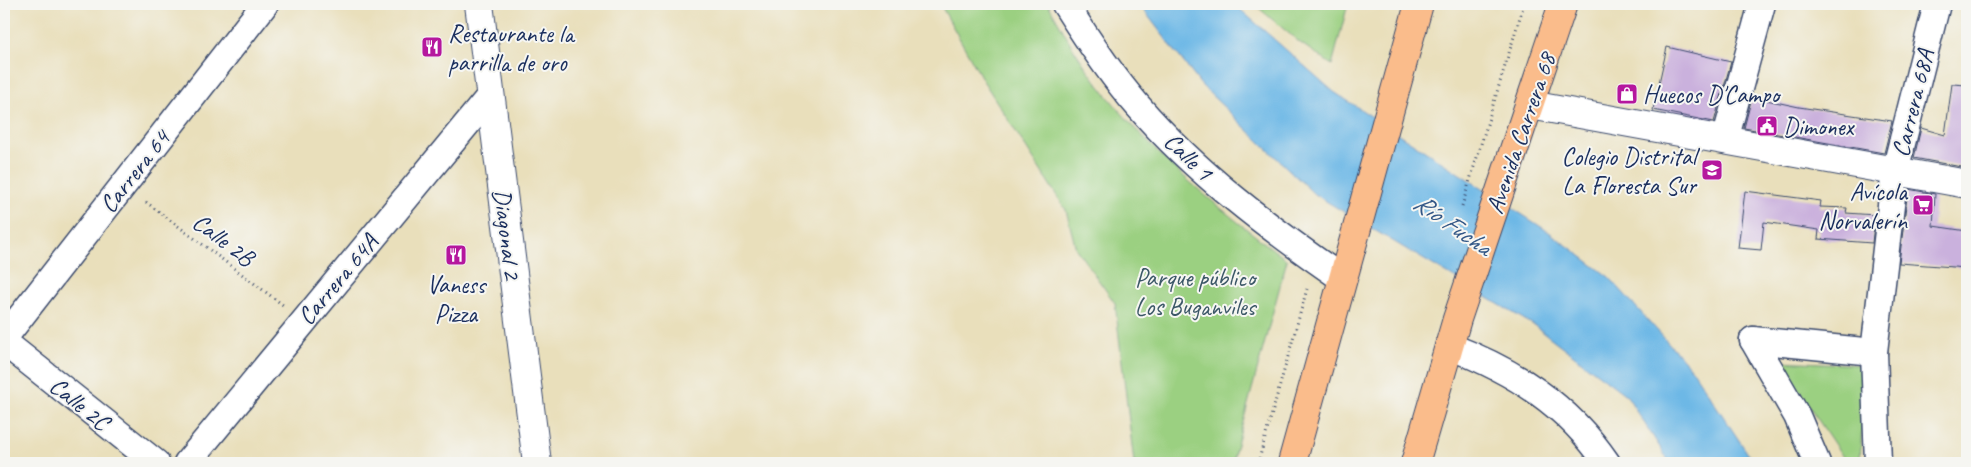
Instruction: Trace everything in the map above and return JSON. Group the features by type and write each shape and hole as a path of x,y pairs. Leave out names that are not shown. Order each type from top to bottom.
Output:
{"main road":[{"path":"1292,463 1419,4"},
{"name":"Avenida Carrera 68","path":"1415,463 1457,318 1563,4"}],"street":[{"name":"Carrera 64","path":"4,338 265,4"},
{"name":"Diagonal 2","path":"478,4 536,463"},
{"name":"Calle 1","path":"1066,4 1115,78 1168,137 1226,191 1315,260 1343,279"},
{"path":"1726,140 1762,4"},
{"name":"Carrera 68A","path":"1878,463 1874,352 1895,171 1938,4"},
{"name":"Carrera 64A","path":"187,463 303,320 490,96"},
{"path":"1530,105 1967,184"},
{"path":"1816,463 1796,416 1753,340 1874,352"},
{"name":"Calle 2C","path":"4,342 156,463"},
{"path":"1449,346 1482,359 1517,377 1546,398 1569,417 1607,463"}],"path":[{"path":"1483,134 1524,4"},
{"name":"Calle 2B","path":"123,185 303,320"},
{"path":"1258,463 1315,260"}],"green space":[{"name":"Parque público Los Buganviles","path":"940,4 1048,4 1080,59 1129,122 1204,194 1287,260 1232,463 1134,463 1115,303 1076,249 1066,210 984,82"},
{"path":"1254,4 1348,4 1332,65 1299,42"},
{"path":"1779,361 1865,365 1860,463 1847,463"}],"water":[{"name":"Río Fucha","path":"1139,4 1234,4 1334,92 1549,232 1609,277 1692,369 1754,463 1670,463 1627,396 1535,326 1314,194 1201,85"}],"building":[{"path":"1667,47 1731,62 1714,122 1653,110"},
{"path":"1952,84 1967,85 1967,168 1914,158 1921,128 1945,135"},
{"path":"1752,97 1799,107 1892,121 1884,153 1744,128"},
{"path":"1908,189 1935,194 1933,226 1967,231 1967,268 1899,263"},
{"path":"1745,191 1821,201 1820,207 1847,208 1846,213 1875,215 1872,243 1818,239 1819,230 1764,222 1761,250 1738,248"}],"place":[{"name":"Restaurante la parrilla de oro","path":"432,47"},
{"name":"Huecos D'Campo","path":"1627,94"},
{"name":"Dimonex","path":"1767,126"},
{"name":"Colegio Distrital La Floresta Sur","path":"1712,170"},
{"name":"Avícola Norvalerín","path":"1923,205"},
{"name":"Vaness Pizza","path":"456,255"}]}
